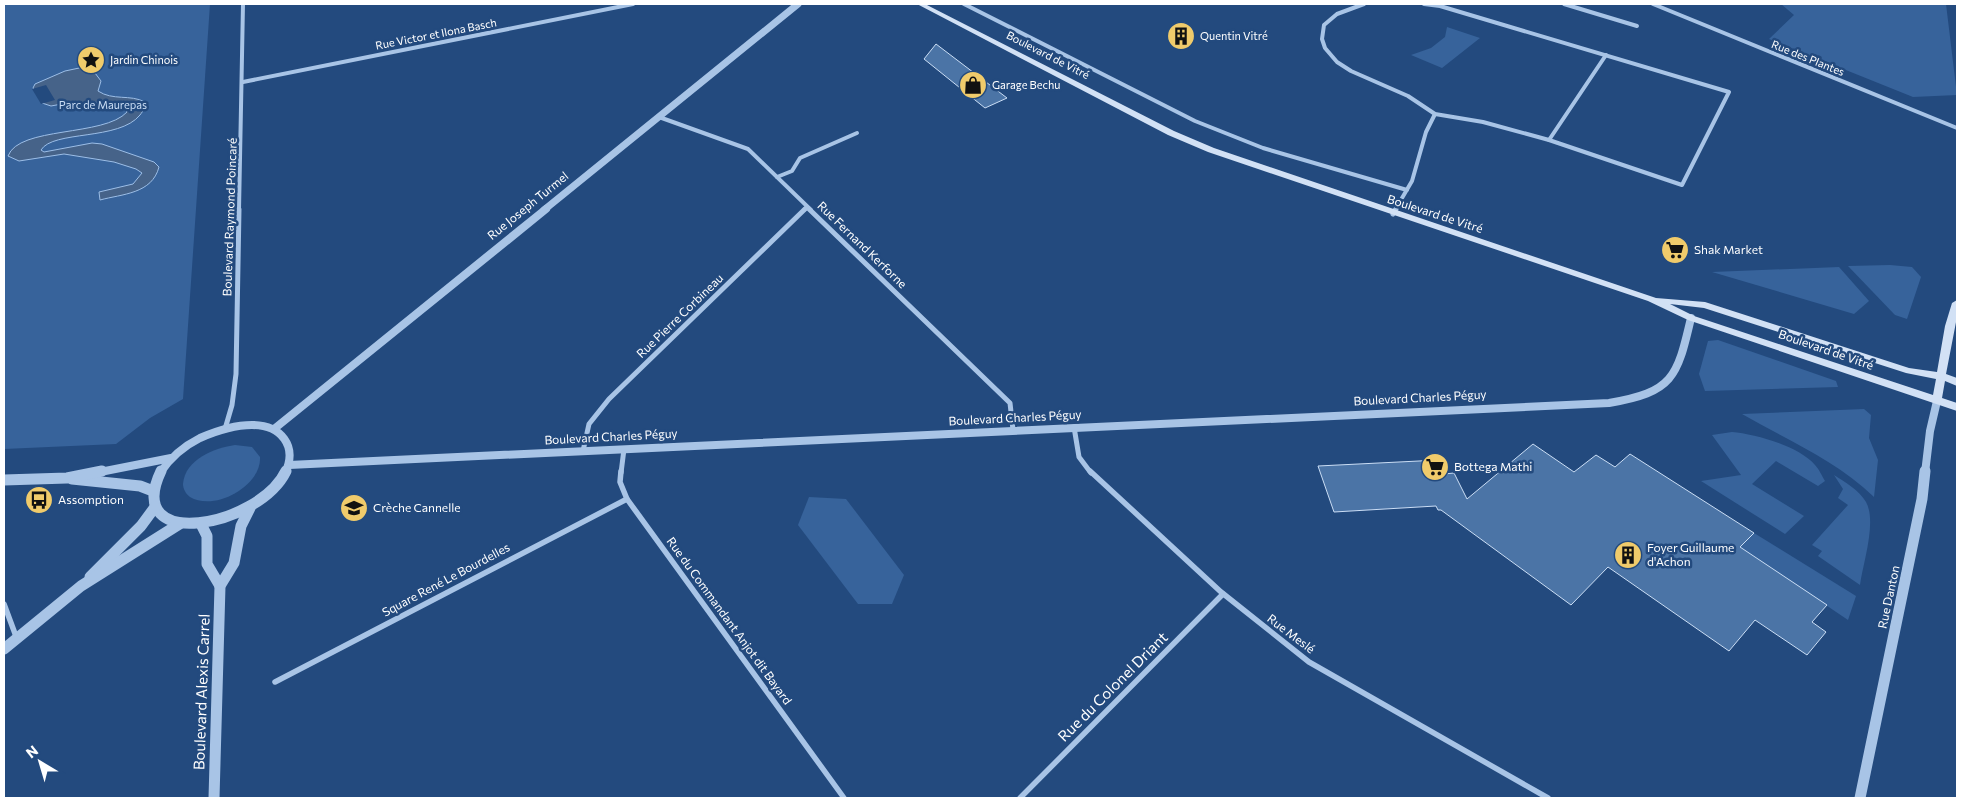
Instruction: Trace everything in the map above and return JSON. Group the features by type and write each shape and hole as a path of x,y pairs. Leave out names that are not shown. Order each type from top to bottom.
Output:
{"main road":[{"name":"Boulevard de Vitré","path":"920,4 1164,129 1211,150 1394,214 1651,299 1691,318 1957,407"},
{"name":"Boulevard de Vitré","path":"1651,299 1705,305 1908,372 1942,376 1957,382"},
{"path":"1937,401 1950,326 1957,303"}],"street":[{"name":"Boulevard Raymond Poincaré","path":"225,428 232,404 236,374 244,4"},
{"name":"Rue Victor et Ilona Basch","path":"243,82 633,4"},
{"name":"Rue Joseph Turmel","path":"274,429 798,4"},
{"path":"964,4 1195,121 1263,148 1407,190"},
{"path":"1364,4 1338,14 1324,25 1322,39 1325,48 1337,62 1351,71 1408,96 1435,114 1482,122 1549,140 1682,185 1729,92 1440,6 1424,4"},
{"path":"1564,4 1637,26"},
{"name":"Rue des Plantes","path":"1653,4 1957,128"},
{"path":"1549,140 1606,55"},
{"path":"1394,214 1412,181 1426,132 1435,114"},
{"name":"Rue Fernand Kerforne","path":"659,117 748,149 1010,403 1013,430"},
{"path":"778,177 792,171 800,158 856,133"},
{"name":"Rue Pierre Corbineau","path":"583,450 589,424 602,405 807,207"},
{"name":"Boulevard Charles Péguy","path":"289,466 1627,400 1645,396 1668,383 1675,374 1691,318"},
{"name":"Rue Danton","path":"1860,798 1922,499 1930,431 1937,401"},
{"path":"254,425 274,429 288,440 291,447 289,466 276,487 252,506 227,518 201,524 181,523 165,518 155,507 152,491 159,474 172,458 197,440 225,428 254,425"},
{"name":"Rue Meslé","path":"1074,427 1079,457 1084,466 1224,594 1279,641 1308,662 1548,798"},
{"name":"Rue du Commandant Anjot dit Bayard","path":"624,449 620,482 627,499 844,798"},
{"path":"4,480 67,478 172,458"},
{"path":"67,478 140,486 152,491"},
{"name":"Square René Le Bourdelles","path":"275,682 627,499"},
{"name":"Boulevard Alexis Carrel","path":"214,798 220,586 231,568 236,554 240,524 252,506"},
{"path":"4,649 81,586 141,526 155,507"},
{"path":"81,586 181,523"},
{"path":"201,524 207,536 207,564 220,586"},
{"name":"Rue du Colonel Driant","path":"1020,798 1224,594"},
{"path":"4,604 17,639"}],"green space":[{"name":"Parc de Maurepas","path":"4,4 210,4 183,399 150,418 116,444 4,449"},
{"path":"1781,4 1946,4 1957,95 1913,97 1769,39 1794,15"},
{"path":"1447,27 1480,38 1442,68 1411,55 1431,48 1445,37"},
{"path":"1890,265 1912,267 1921,277 1907,319 1895,315 1848,266"},
{"path":"1839,267 1869,301 1854,314 1712,272"},
{"path":"1718,340 1836,381 1838,387 1705,391 1699,374 1708,341"},
{"path":"1864,409 1871,415 1869,438 1878,460 1874,497 1844,472 1827,461 1742,414"},
{"path":"1732,432 1764,438 1799,452 1815,465 1825,481 1818,486 1776,461 1752,484 1804,516 1785,534 1701,481 1741,475 1712,435"},
{"path":"235,445 252,447 260,457 259,467 253,477 245,486 224,498 200,501 190,497 184,490 183,484 185,475 195,461 210,452"},
{"path":"1834,475 1860,494 1869,510 1870,531 1860,585 1818,556 1822,551 1812,545 1848,505 1838,498 1843,489"},
{"path":"809,497 846,499 904,575 892,604 858,604 798,525"},
{"path":"1754,533 1856,596 1848,620 1740,547"}],"shaded area":[{"path":"84,67 95,73 101,81 98,91 110,96 133,98 145,102 144,109 130,123 117,129 59,140 48,144 41,150 44,152 92,143 102,144 154,162 159,167 150,183 143,188 100,200 99,192 133,184 142,173 136,169 114,162 64,154 19,161 8,156 15,147 28,140 44,135 100,125 116,120 127,112 123,106 94,102 79,105 67,103 51,106 42,103 33,88 35,84 65,71"}],"pier":[{"path":"46,85 55,100 41,104 32,89"}],"building":[{"name":"Garage Bechu","path":"936,44 1007,98 985,108 924,59"},
{"name":"Foyer Guillaume d'Achon","path":"1533,444 1574,472 1596,455 1615,467 1630,454 1754,533 1740,547 1827,605 1812,622 1826,632 1807,655 1755,620 1729,651 1608,567 1571,605 1441,510 1438,510 1436,506 1334,512 1318,466 1439,460 1444,474 1454,473 1467,499"}],"place":[{"name":"Quentin Vitré","path":"1181,36"},
{"name":"Jardin Chinois","path":"91,60"},
{"name":"Garage Bechu","path":"973,85"},
{"name":"Shak Market","path":"1675,250"},
{"name":"Bottega Mathi","path":"1435,467"},
{"name":"Assomption","path":"39,500"},
{"name":"Crèche Cannelle","path":"354,508"},
{"name":"Foyer Guillaume d'Achon","path":"1628,555"}]}
